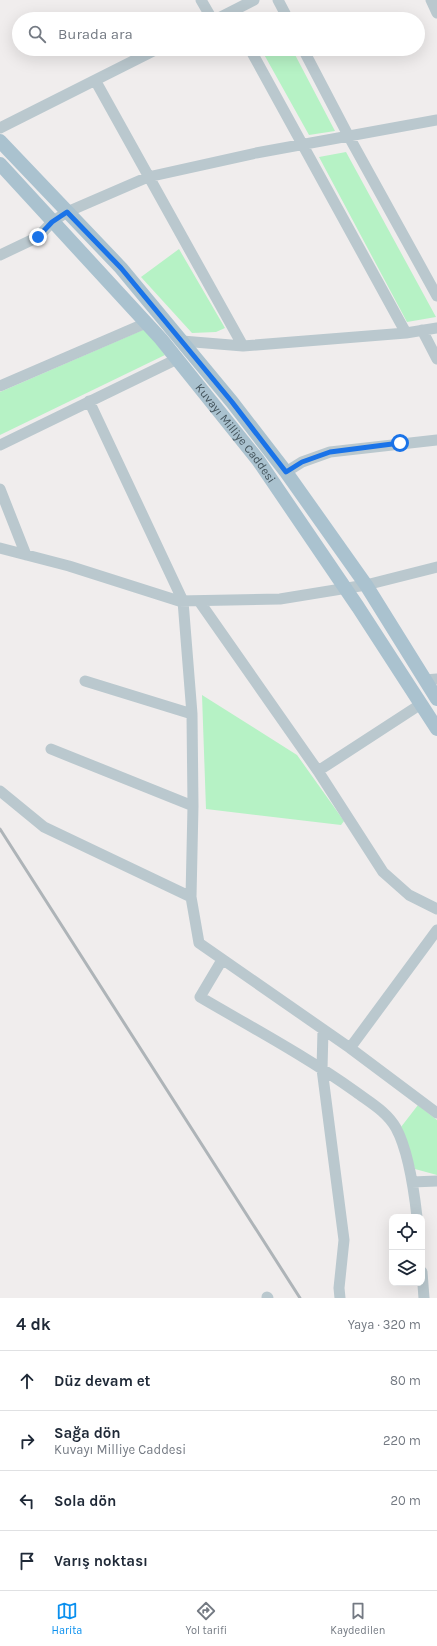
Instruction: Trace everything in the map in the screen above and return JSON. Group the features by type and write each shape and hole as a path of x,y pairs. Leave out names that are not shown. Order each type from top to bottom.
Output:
{"main road":[{"name":"Kuvayı Milliye Caddesi","path":"0,141 121,268 232,402 286,472 366,585 431,680 437,699"},
{"name":"Kuvayı Milliye Caddesi","path":"0,164 146,323 177,359 258,460 344,587 437,729"}],"street":[{"path":"201,0 208,12"},
{"path":"238,12 254,0"},
{"path":"278,0 284,12"},
{"path":"430,0 437,13"},
{"path":"0,128 143,56"},
{"path":"254,56 406,333"},
{"path":"307,56 348,135 437,296"},
{"path":"95,80 243,346"},
{"path":"0,255 38,237 52,222 67,212 148,177 256,153 348,135 437,120"},
{"path":"0,386 146,323"},
{"path":"182,341 243,346 406,333 437,328"},
{"path":"422,330 437,359"},
{"path":"0,445 177,359"},
{"path":"90,401 183,601 192,714 193,806 191,897 199,943 350,1048 437,1113"},
{"path":"286,472 302,462 330,452 437,440"},
{"path":"0,489 26,555"},
{"path":"0,548 183,601 280,599 344,587 366,585 437,567"},
{"path":"199,600 318,771 383,872 409,895 437,909"},
{"path":"85,682 192,714"},
{"path":"318,771 421,704"},
{"path":"51,749 193,806"},
{"path":"0,791 44,827 191,897"},
{"path":"350,1048 437,930"},
{"path":"222,960 200,997 322,1069 384,1112 396,1129 406,1158 412,1182 417,1214"},
{"path":"323,1030 322,1069 344,1240 339,1288 340,1298"},
{"path":"412,1182 437,1181"},
{"path":"423,1286 424,1298"}],"green space":[{"path":"265,56 296,56 335,131 309,135"},
{"path":"346,152 436,317 407,322 319,157"},
{"path":"179,249 225,328 216,332 192,333 141,277"},
{"path":"145,329 165,355 0,435 0,392"},
{"path":"202,695 297,755 344,821 341,825 206,809"},
{"path":"418,1105 437,1120 437,1175 415,1169 401,1127"}],"railway":[{"path":"0,829 300,1298"}],"route":[{"path":"38,237 52,222 67,212 121,268 232,402 286,472 302,462 330,452 400,443"}]}
